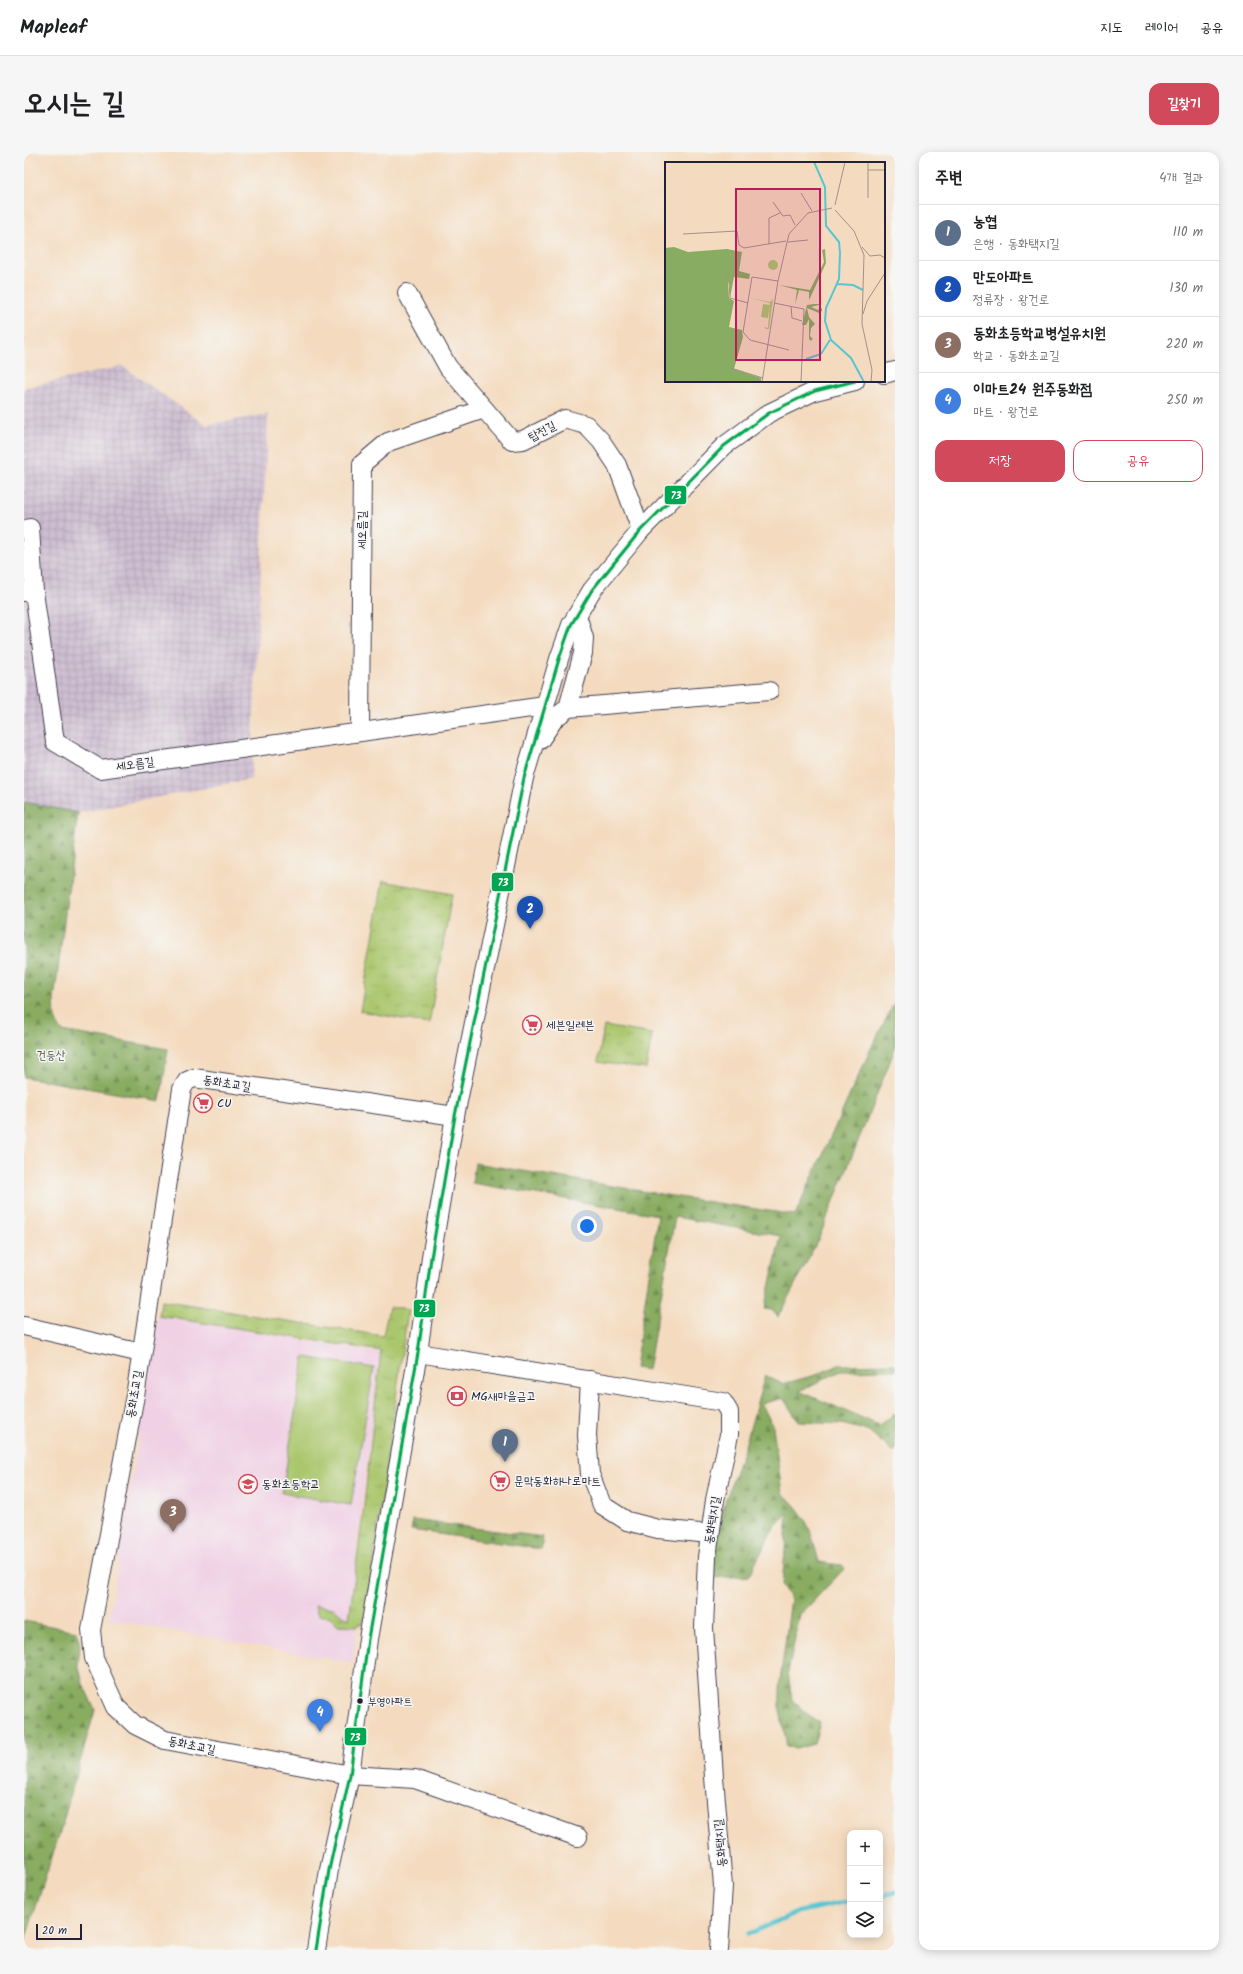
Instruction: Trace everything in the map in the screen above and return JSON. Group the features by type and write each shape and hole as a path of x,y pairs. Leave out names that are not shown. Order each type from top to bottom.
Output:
{"street":[{"name":"탑전길","path":"407,293 448,367 512,441 523,440 565,419 586,425 601,441 617,465 641,530"},
{"path":"885,374 895,371"},
{"path":"316,1950 329,1870 350,1775 368,1639 418,1353 431,1258 455,1116 520,801 532,752 559,659 571,625 592,590 641,530 724,446 769,413 812,386 846,382"},
{"name":"세오름길","path":"360,732 362,464 388,442 484,409"},
{"path":"29,592 30,528"},
{"name":"세오름길","path":"29,592 55,742 100,769 545,706"},
{"path":"568,708 583,653 584,638 577,615"},
{"path":"532,752 555,718 568,708 769,691"},
{"name":"동화초교길","path":"455,1116 194,1078 187,1081 182,1089 141,1353 91,1630 94,1658 116,1707 135,1725 165,1740 350,1775 415,1779 578,1837"},
{"path":"24,1326 141,1353"},
{"name":"동화택지길","path":"418,1353 723,1402 729,1412 729,1435 715,1500 707,1557 704,1628 723,1886 719,1950"},
{"path":"590,1380 587,1435 590,1474 602,1505 627,1520 658,1529 710,1534"}],"shaded area":[{"path":"122,366 206,425 268,414 251,779 78,813 24,802 24,388"},
{"name":"동화초등학교","path":"159,1316 380,1353 349,1615 357,1627 353,1663 109,1619"}],"green space":[{"name":"건등산","path":"24,802 78,813 54,1000 55,1019 62,1031 168,1049 160,1101 24,1077"},
{"path":"383,881 452,894 429,1024 360,1011"},
{"path":"895,1002 895,1049 819,1238 778,1317 772,1310 764,1309 781,1236 675,1217 648,1370 635,1368 658,1215 472,1183 475,1163 795,1215 873,1044"},
{"path":"604,1026 652,1034 646,1069 598,1062"},
{"path":"161,1301 383,1336 389,1307 408,1310 365,1621 356,1626 338,1625 330,1617 318,1615 315,1605 333,1608 349,1619 363,1514 381,1351 159,1316"},
{"path":"304,1357 374,1368 351,1505 282,1493"},
{"path":"895,1364 895,1370 841,1371 799,1391 879,1425 895,1414 895,1451 892,1451 869,1431 841,1424 799,1422 783,1398 762,1404 773,1427 782,1493 798,1509 807,1524 819,1562 841,1565 844,1569 800,1615 788,1672 792,1700 815,1721 820,1722 814,1744 795,1749 785,1745 786,1740 780,1711 780,1682 791,1599 782,1586 788,1513 774,1527 749,1576 710,1578 716,1539 727,1496 745,1446 765,1375 782,1384 816,1375 838,1365"},
{"path":"413,1520 543,1537 541,1549 411,1530"},
{"path":"24,1621 77,1631 80,1646 78,1664 83,1684 95,1710 60,1832 24,1944"}],"waterway":[{"path":"883,1896 895,1892"},
{"path":"748,1934 798,1912 847,1902"}],"transit line":[{"name":"73","path":"316,1950 329,1870 350,1775 368,1639 418,1353 431,1258 455,1116 524,778 559,659 571,625 592,590 641,530 724,446 769,413 815,391 851,382"}],"place":[{"name":"만도아파트","path":"530,929"},
{"name":"세븐일레븐","path":"532,1025"},
{"name":"CU","path":"203,1103"},
{"name":"MG새마을금고","path":"457,1396"},
{"name":"농협","path":"505,1462"},
{"name":"문막동화하나로마트","path":"500,1481"},
{"name":"동화초등학교","path":"248,1484"},
{"name":"동화초등학교병설유치원","path":"173,1532"},
{"name":"부영아파트","path":"360,1701"},
{"name":"이마트24 원주동화점","path":"320,1732"}]}
